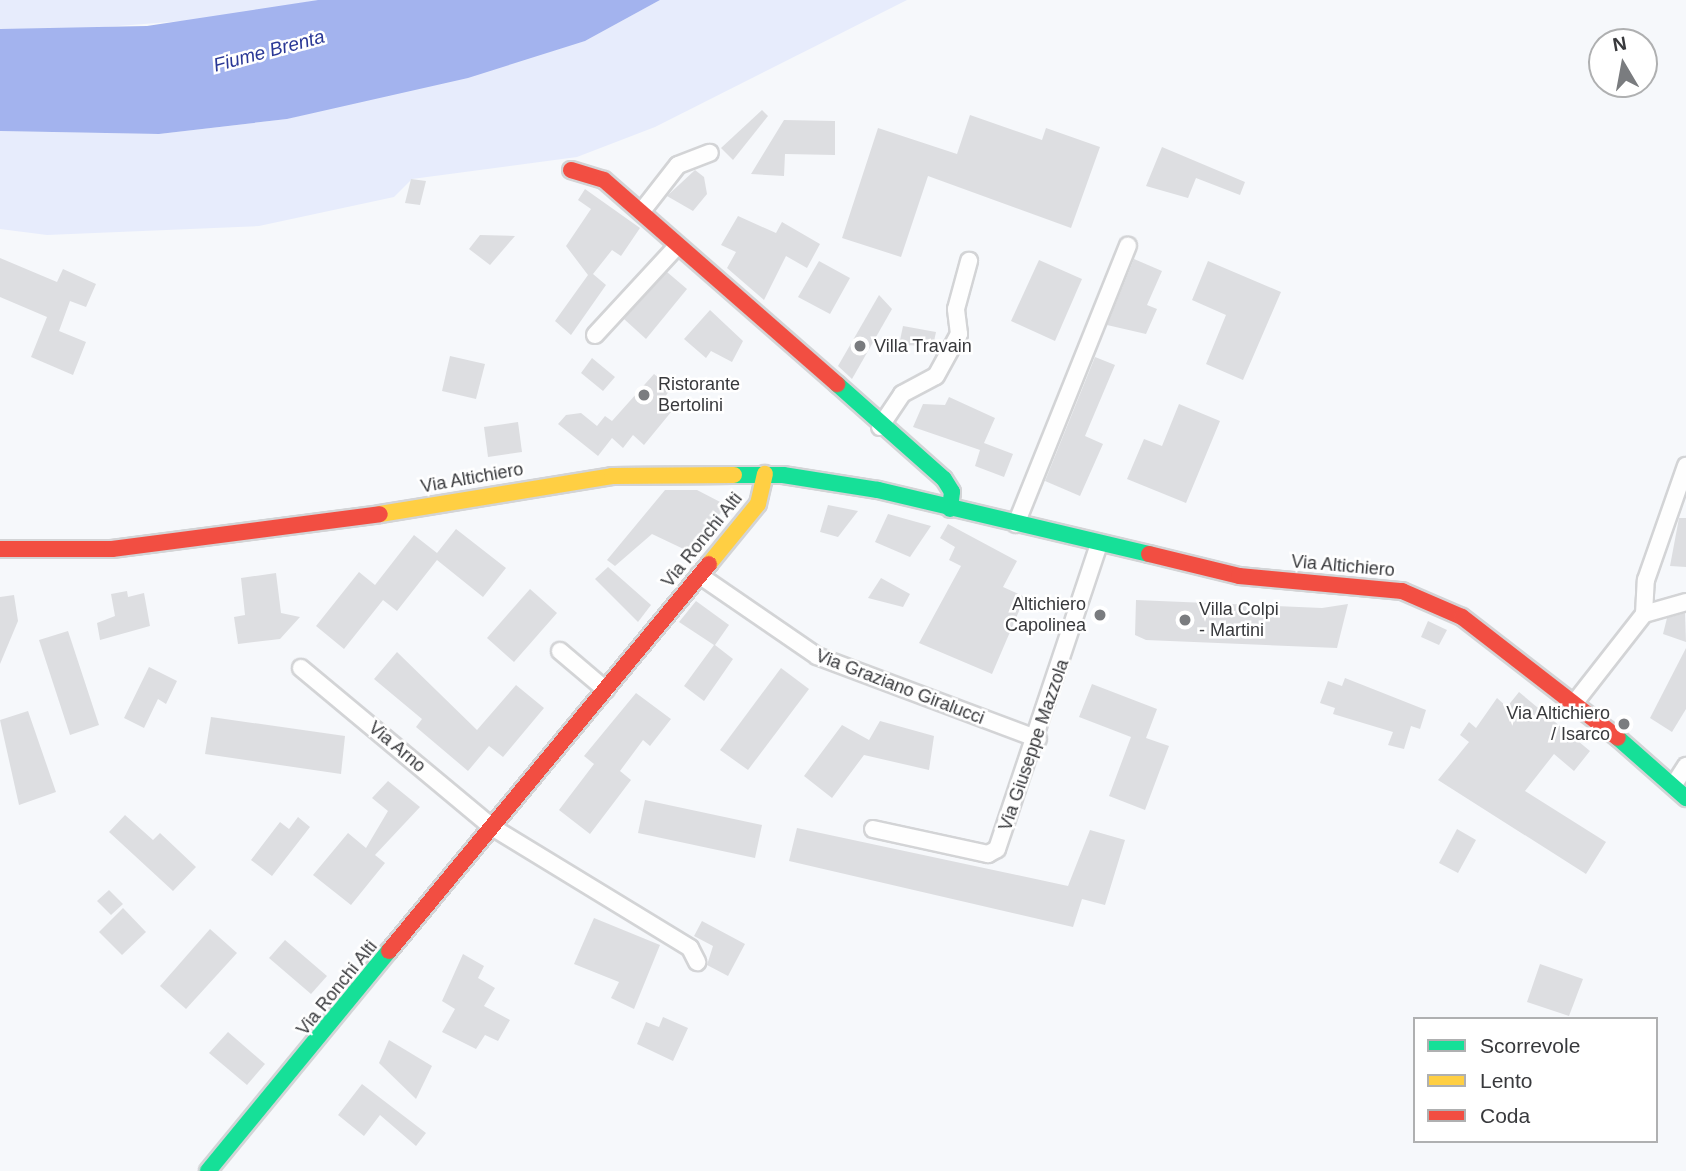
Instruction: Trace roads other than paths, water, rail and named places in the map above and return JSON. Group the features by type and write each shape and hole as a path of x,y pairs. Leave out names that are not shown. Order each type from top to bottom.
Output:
{"street":[{"path":"642,211 678,165 710,153"},
{"path":"571,170 604,180 642,211 880,427 944,479 952,492 950,509"},
{"path":"595,335 678,245"},
{"path":"1016,524 1128,246"},
{"path":"880,427 902,394 936,376 959,334 956,309 970,261"},
{"path":"1576,701 1644,614 1646,580 1686,466"},
{"name":"Via Altichiero","path":"0,550 112,549 239,537 612,476 765,474 878,490 1239,576 1402,591 1462,617 1576,701 1686,799"},
{"name":"Via Ronchi Alti","path":"208,1171 758,504 765,474"},
{"name":"Via Giuseppe Mazzola","path":"873,829 988,854 997,849 1038,738 1099,544"},
{"name":"Via Graziano Giralucci","path":"699,575 817,656 1038,738"},
{"path":"1644,614 1686,602"},
{"path":"561,650 606,690"},
{"name":"Via Arno","path":"301,668 492,827"},
{"path":"1673,786 1686,766"},
{"path":"492,827 690,948 697,962"}],"water":[{"name":"Fiume Brenta","path":"318,0 660,0 585,41 468,78 287,119 159,134 0,131 0,29 147,26"}],"place":[{"name":"Villa Travain","path":"860,346"},
{"name":"Ristorante Bertolini","path":"644,395"},
{"name":"Altichiero Capolinea","path":"1100,615"},
{"name":"Villa Colpi - Martini","path":"1185,620"},
{"name":"Via Altichiero / Isarco","path":"1624,724"}]}
